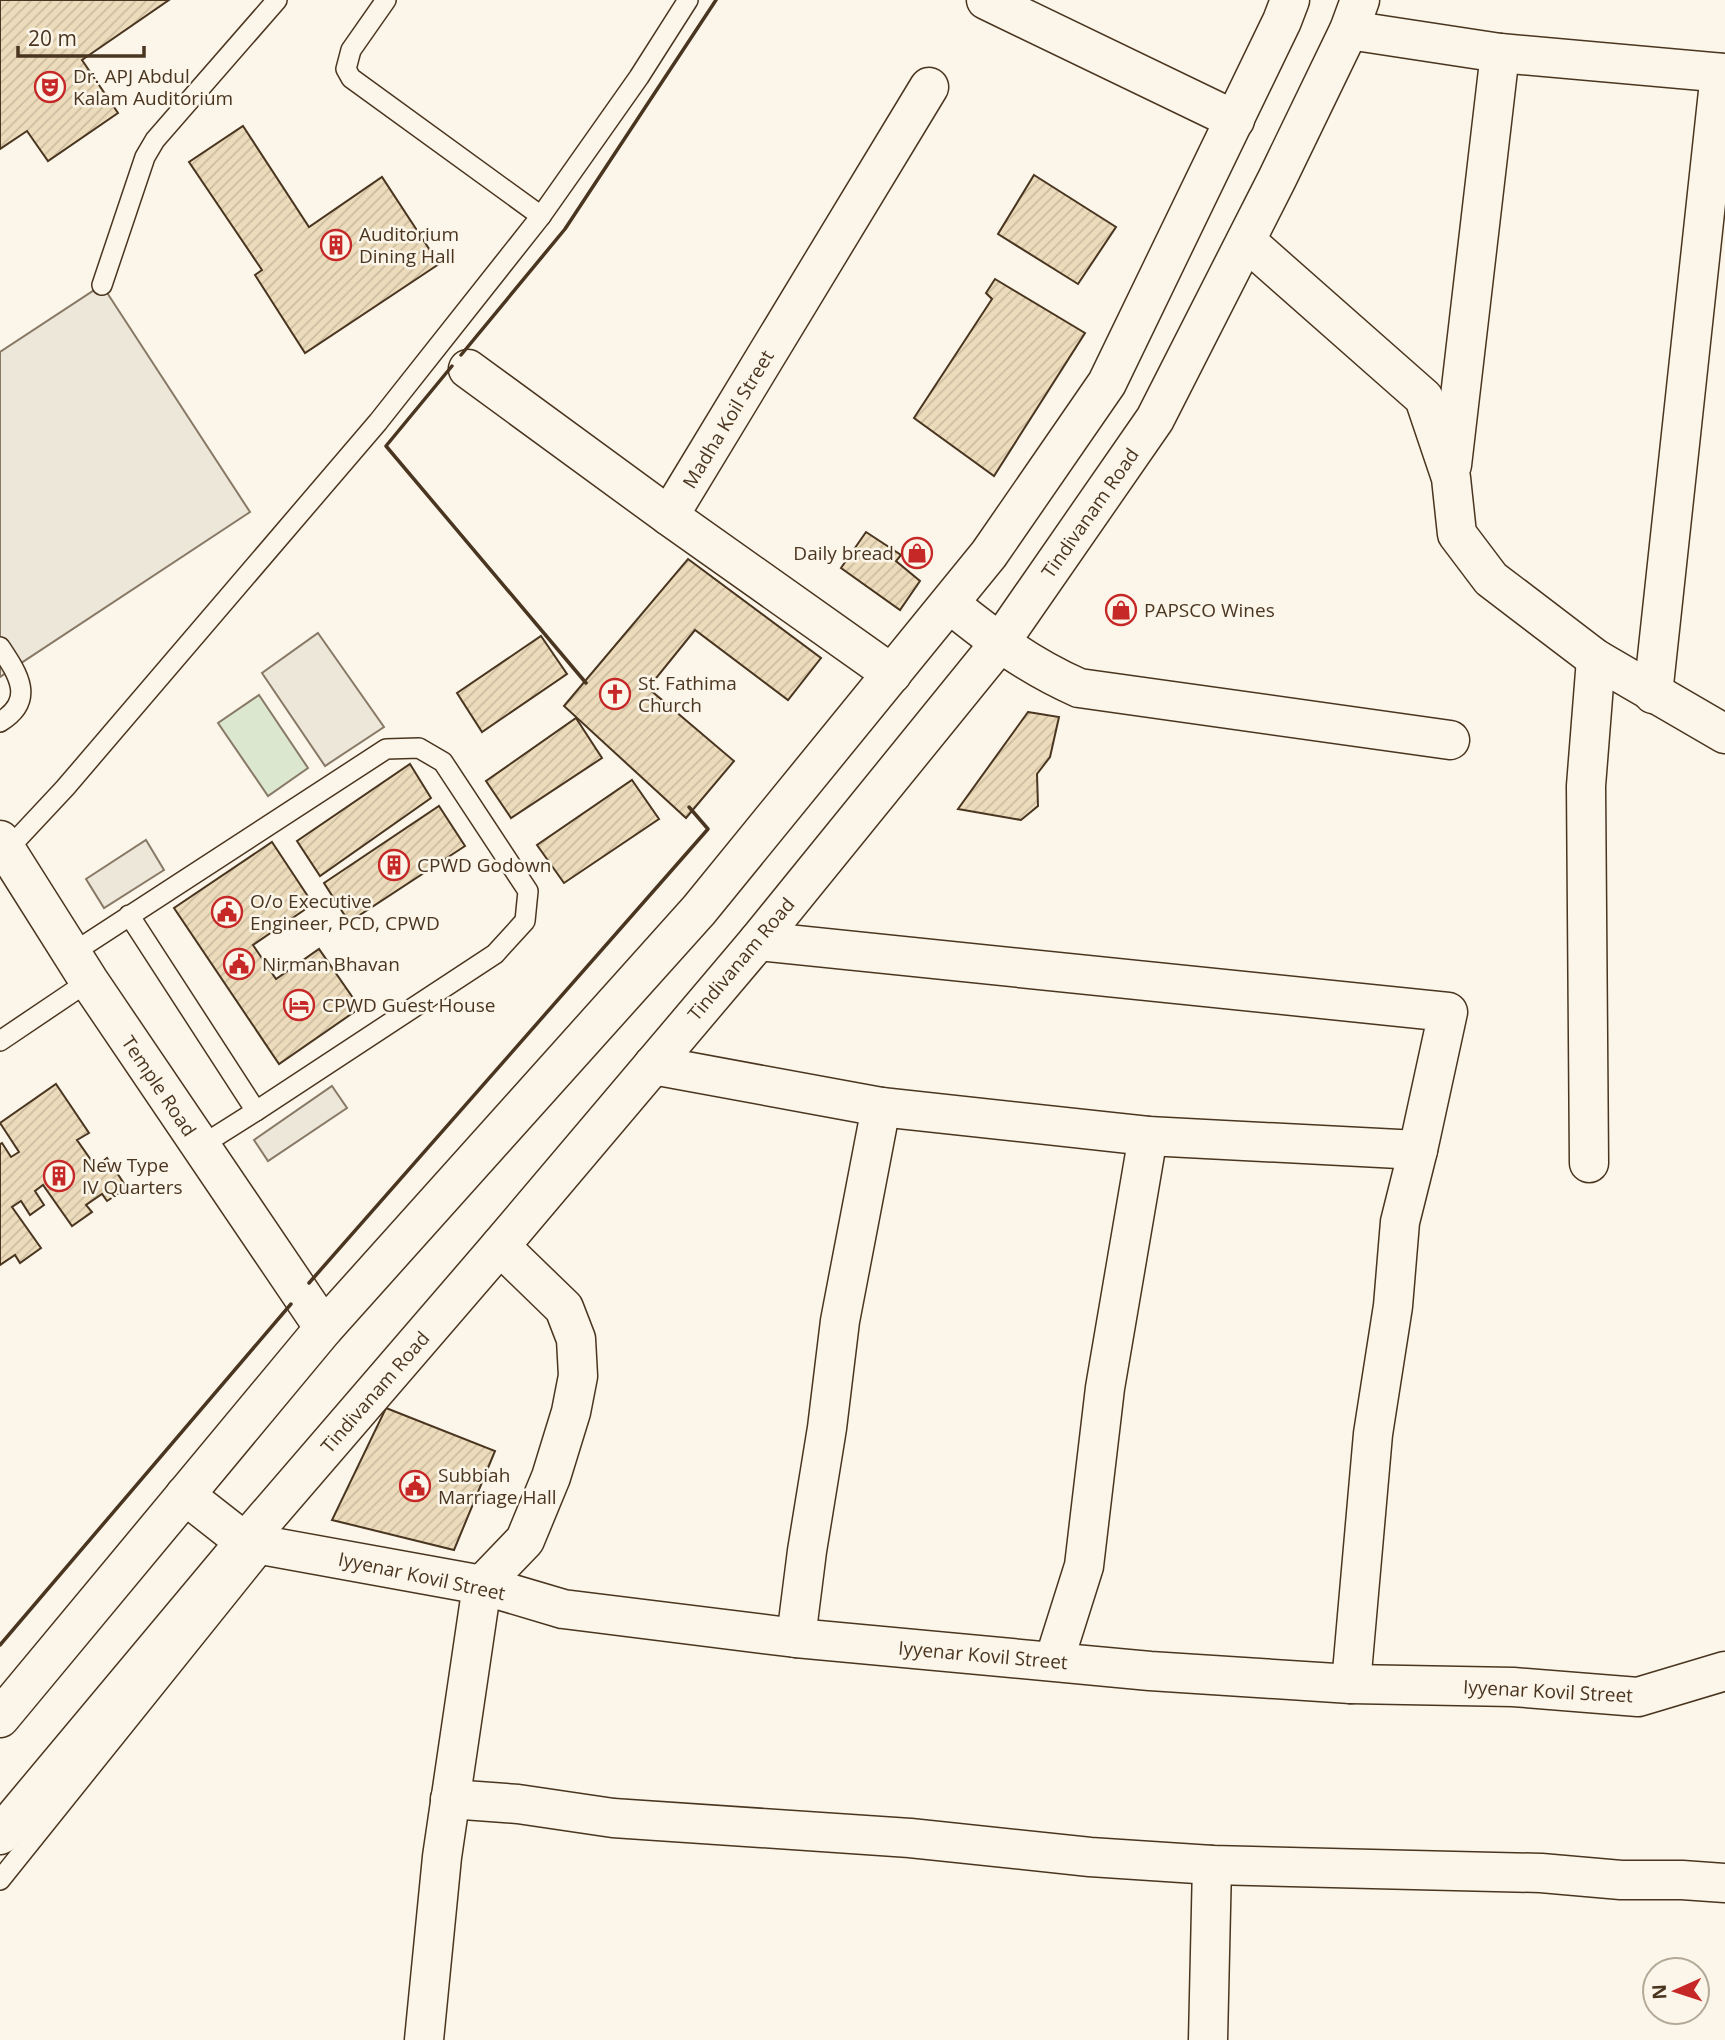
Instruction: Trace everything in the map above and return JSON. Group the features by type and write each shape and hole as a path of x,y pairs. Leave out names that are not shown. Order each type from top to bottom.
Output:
{"main road":[{"path":"986,0 1235,120"},
{"path":"0,1718 324,1328 699,910 989,554 1107,383 1235,120 1290,0"},
{"path":"1354,15 1500,53 1722,73 1653,694"},
{"name":"Tindivanam Road","path":"0,1835 256,1544 500,1246 758,941 999,644 1155,419 1246,241 1354,15"},
{"path":"1451,478 1500,53"},
{"name":"Madha Koil Street","path":"668,516 929,87"},
{"path":"1246,241 1424,398 1451,478 1457,534 1491,579 1596,659 1725,734"},
{"path":"468,369 668,516 892,674"},
{"path":"950,604 999,644 1032,665 1079,688 1450,740"},
{"path":"1589,1163 1586,786 1596,659"},
{"name":"Temple Road","path":"4,845 80,968 324,1328"},
{"path":"758,941 1448,1012 1400,1222 1393,1306 1373,1434 1351,1684"},
{"path":"653,1065 881,1107 1148,1136 1418,1150"},
{"path":"796,1638 840,1321 881,1107"},
{"path":"1054,1661 1084,1566 1105,1388 1148,1136"},
{"path":"424,2040 442,1857 482,1585 526,1541 559,1451 578,1376 576,1339 564,1308 500,1246"},
{"path":"185,1495 256,1544"},
{"name":"Iyyenar Kovil Street","path":"256,1544 482,1585 563,1609 796,1638 1150,1671 1351,1684 1513,1687 1637,1697 1725,1671"},
{"path":"450,1799 518,1804 613,1818 909,1838 1077,1856 1212,1865 1541,1873 1621,1880 1725,1882"},
{"path":"1208,2040 1212,1865"}],"lane":[{"path":"102,285 145,158 155,141 277,0"},
{"path":"386,0 351,50 346,69 351,78 541,216"},
{"path":"4,845 65,788 377,422 541,216 639,77 688,0"},
{"path":"0,647 17,672 21,690 20,703 10,716 0,722"},
{"path":"0,1041 80,968 129,915 386,750 419,748 443,762 528,891 525,921 495,954 199,1147"},
{"path":"129,915 256,1111"},
{"path":"0,1880 256,1544"}],"green space":[{"path":"259,695 308,768 268,796 218,723"}],"shaded area":[{"path":"102,285 250,512 0,677 0,352"},
{"path":"318,633 384,727 325,766 262,673"},
{"path":"146,840 164,870 104,908 86,879"},
{"path":"332,1086 347,1108 268,1161 254,1140"}],"building":[{"name":"Dr. APJ Abdul Kalam Auditorium","path":"0,0 169,0 82,60 118,113 48,161 27,131 0,149"},
{"name":"Auditorium Dining Hall","path":"243,126 309,227 382,177 439,264 305,353 255,275 262,270 189,162"},
{"path":"1034,175 1116,227 1078,284 998,234"},
{"path":"995,279 1085,333 994,476 914,418 992,299 986,293"},
{"path":"866,532 901,555 896,561 920,581 900,610 841,568"},
{"name":"St. Fathima Church","path":"688,559 821,658 788,700 695,630 648,688 734,761 686,818 564,706"},
{"path":"541,636 567,674 482,732 457,693"},
{"path":"1028,712 1059,717 1050,757 1037,774 1038,806 1021,820 958,809"},
{"name":"CPWD Godown","path":"576,718 602,758 511,818 486,781"},
{"name":"CPWD Godown","path":"410,764 431,798 320,876 297,841"},
{"name":"CPWD Godown","path":"632,780 659,819 564,883 537,845"},
{"name":"CPWD Godown","path":"439,806 465,846 349,922 324,883"},
{"name":"Nirman Bhavan","path":"272,842 313,904 253,945 276,979 319,949 360,1008 279,1064 174,908"},
{"name":"New Type IV Quarters","path":"56,1084 89,1133 77,1140 96,1167 107,1158 127,1188 107,1201 102,1194 86,1205 92,1212 72,1226 43,1185 35,1191 44,1205 30,1215 21,1201 12,1207 41,1248 20,1263 15,1255 0,1265 0,1144 2,1143 11,1157 19,1152 0,1123"},
{"name":"Subbiah Marriage Hall","path":"386,1408 495,1451 454,1550 332,1520"}],"wall":[{"path":"461,355 565,229 716,0"},
{"path":"452,366 386,446 586,683"},
{"path":"309,1283 708,829 689,807"},
{"path":"0,1645 291,1304"}],"place":[{"name":"Dr. APJ Abdul Kalam Auditorium","path":"50,87"},
{"name":"Auditorium Dining Hall","path":"336,245"},
{"name":"Daily bread","path":"917,553"},
{"name":"PAPSCO Wines","path":"1121,610"},
{"name":"St. Fathima Church","path":"615,694"},
{"name":"CPWD Godown","path":"394,865"},
{"name":"O/o Executive Engineer, PCD, CPWD","path":"227,912"},
{"name":"Nirman Bhavan","path":"239,964"},
{"name":"CPWD Guest House","path":"299,1005"},
{"name":"New Type IV Quarters","path":"59,1176"},
{"name":"Subbiah Marriage Hall","path":"415,1486"}]}
